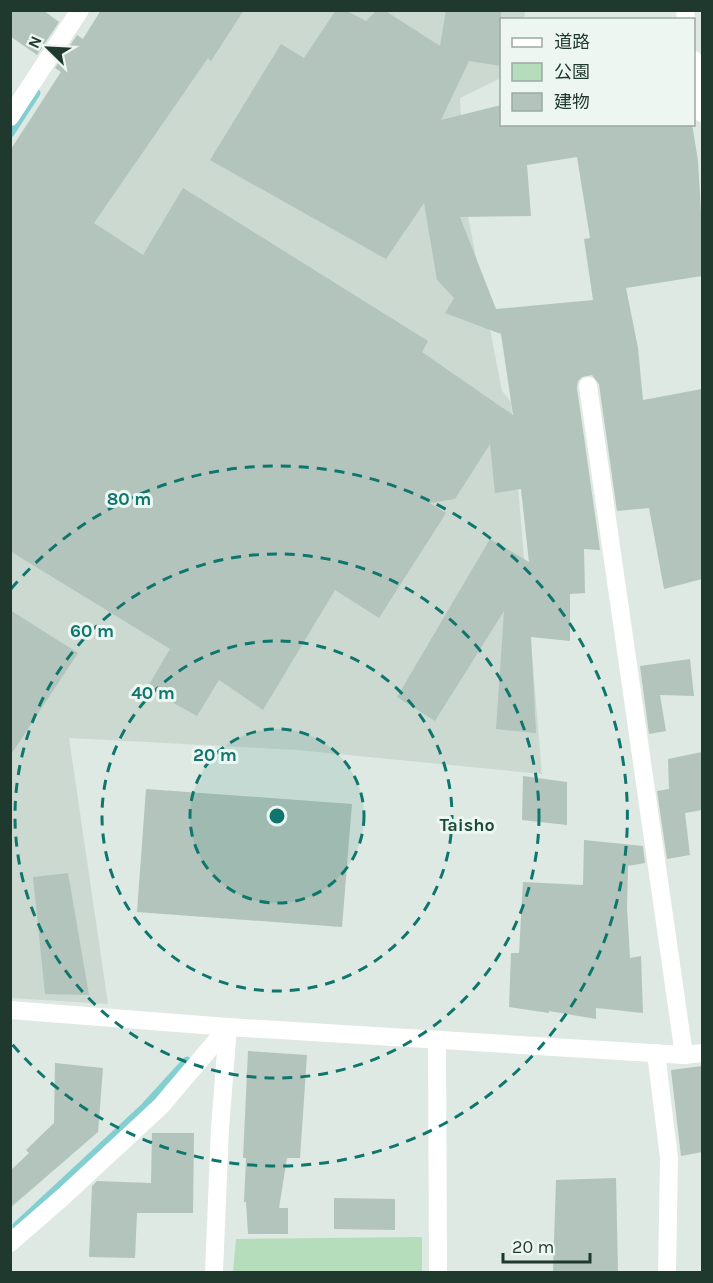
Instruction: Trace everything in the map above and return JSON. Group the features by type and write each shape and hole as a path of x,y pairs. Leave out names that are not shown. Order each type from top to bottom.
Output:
{"street":[{"path":"10,117 80,10"},
{"path":"695,72 702,112"},
{"path":"588,386 684,1055"},
{"path":"10,1010 228,1028 684,1055 702,1053"},
{"path":"10,1243 161,1106 228,1028"},
{"path":"214,1272 220,1128 228,1028"},
{"path":"437,1040 438,1272"},
{"path":"656,1053 669,1158 668,1272"}],"shaded area":[{"path":"101,11 525,11 524,18 500,18 500,78 460,98 466,206 502,391 511,402 542,774 297,750 69,738 108,1004 11,998 10,150"}],"green space":[{"path":"422,1237 422,1272 233,1272 236,1239"}],"building":[{"path":"10,10 43,10 59,22 37,55 10,36"},
{"path":"101,10 244,10 211,61 208,58 94,223 143,255 183,188 428,341 422,352 513,415 501,334 445,313 454,298 437,280 424,203 386,259 210,160 281,44 304,58 336,10 345,10 366,21 377,10 384,10 440,46 446,10 501,10 500,66 469,61 441,120 500,105 500,126 692,126 698,161 702,276 626,288 638,348 643,400 702,389 702,579 664,589 649,508 617,511 599,384 592,375 582,377 578,381 577,388 600,550 584,549 585,593 570,594 570,641 531,637 536,733 496,729 504,611 435,721 397,697 490,539 529,562 521,489 495,493 490,444 455,499 430,503 446,513 379,618 335,590 263,710 219,680 197,716 147,688 170,649 10,551 10,151 61,72 55,68 77,35 83,39","holes":["577,157 590,238 584,239 593,300 496,309 460,217 531,216 527,165"]},
{"path":"10,610 78,653 10,756"},
{"path":"690,659 694,696 660,695 666,731 649,734 640,666"},
{"path":"702,752 702,810 685,813 690,855 667,859 657,791 669,789 668,759"},
{"path":"523,776 567,782 567,825 522,820"},
{"path":"146,789 352,804 342,927 137,912"},
{"path":"584,840 643,846 645,863 628,866 627,908 630,958 641,956 643,1013 596,1008 596,1019 509,1007 511,953 519,953 523,882 583,885"},
{"path":"68,873 89,995 45,994 33,877"},
{"path":"248,1051 307,1055 300,1158 287,1158 279,1208 288,1208 288,1234 248,1234 246,1202 244,1202 246,1158 243,1158"},
{"path":"55,1063 103,1068 98,1132 10,1208 10,1171 29,1153 26,1150 54,1123"},
{"path":"702,1066 702,1152 681,1156 671,1070"},
{"path":"152,1133 194,1133 193,1213 137,1213 135,1258 89,1257 92,1186 97,1181 151,1183"},
{"path":"616,1178 618,1272 553,1272 556,1180"},
{"path":"334,1198 395,1199 395,1230 334,1229"}],"waterway":[{"path":"10,133 36,93"},
{"path":"17,1226 144,1108 187,1061"}],"district":[{"name":"Taisho","path":"467,825"}]}
